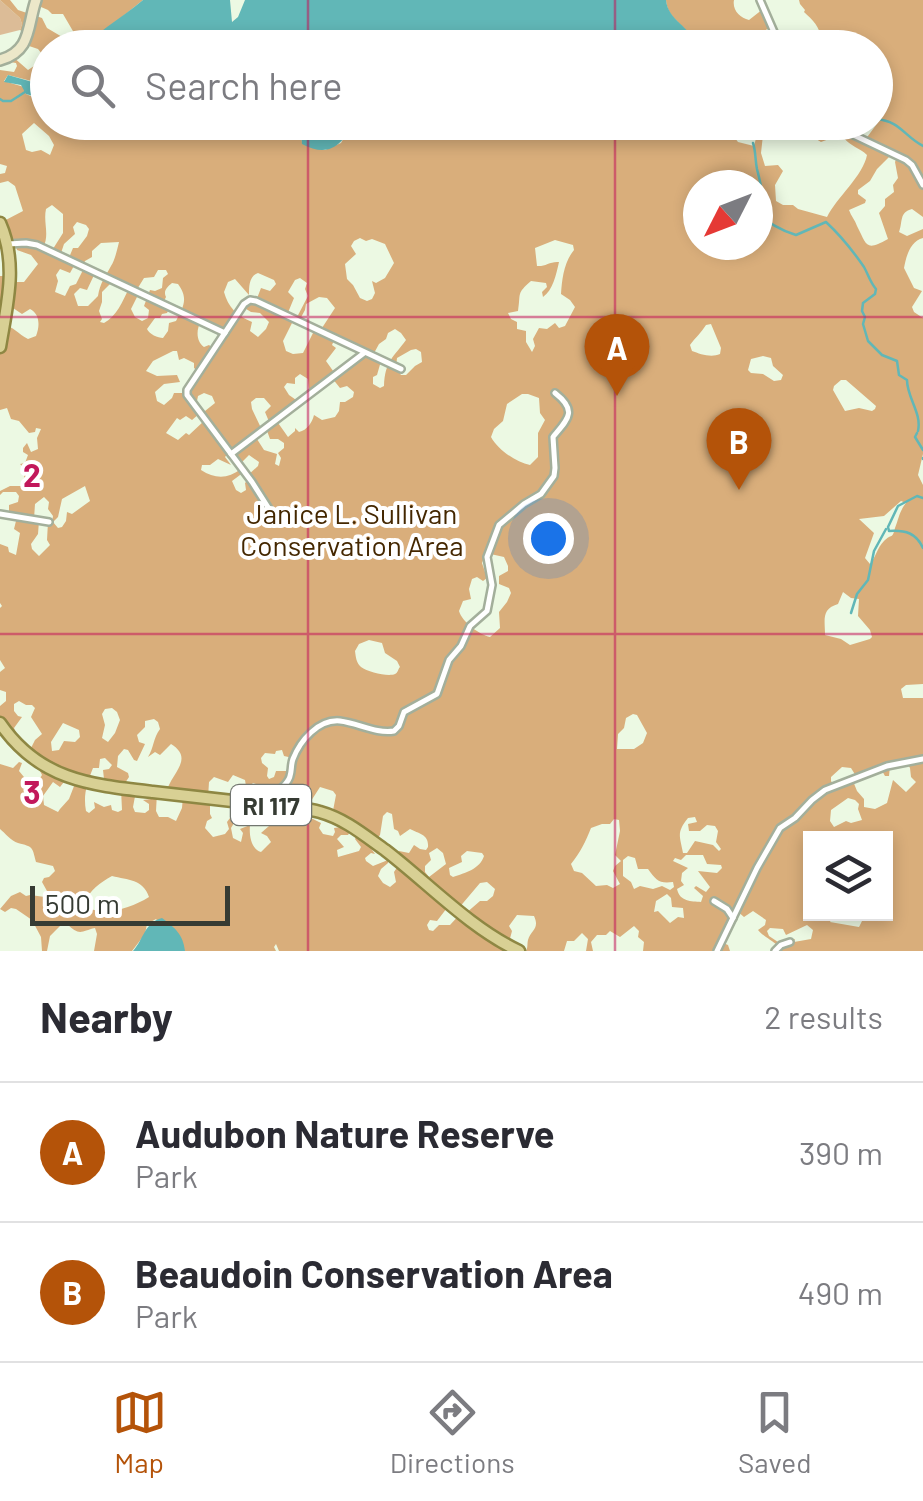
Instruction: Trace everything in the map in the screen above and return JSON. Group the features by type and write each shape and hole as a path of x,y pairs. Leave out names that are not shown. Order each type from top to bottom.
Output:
{"main road":[{"path":"0,222 8,244 11,279 0,347"},
{"name":"RI 117","path":"0,725 39,763 92,785 322,812 366,835 487,932 518,951"}],"street":[{"path":"0,60 14,55 23,46 36,0"},
{"path":"760,0 773,30"},
{"path":"864,140 909,162 923,185"},
{"path":"8,244 37,245 225,333"},
{"path":"271,512 186,395 244,304 253,300 401,369"},
{"path":"231,454 365,352"},
{"path":"264,804 288,782 293,759 306,736 315,729 337,721 382,732 394,731 404,712 438,694 449,660 462,646 470,626 487,611 492,585 487,560 499,526 541,494 554,476 553,438 564,424 569,408 555,393"},
{"path":"0,514 49,522"},
{"path":"717,951 777,831 817,796 887,766 923,760"},
{"path":"714,901 727,909 732,918"},
{"path":"775,951 790,942"}],"shaded area":[{"path":"0,0 20,18 20,30 0,35"}],"green space":[{"path":"0,0 10,0 18,10 42,18 50,30 30,30 30,46 23,44 25,33 20,30 20,18"},
{"path":"36,0 143,0 106,30 72,30 63,14 52,14 34,4"},
{"path":"666,0 734,0 735,10 749,20 763,9 770,27 686,30"},
{"name":"Janice L. Sullivan Conservation Area","path":"799,0 923,0 923,217 908,210 899,232 907,236 923,229 923,238 912,246 904,268 914,288 922,291 912,307 923,318 923,454 918,475 923,485 923,684 901,689 903,698 923,698 923,951 775,951 778,946 758,930 766,920 753,911 744,917 737,911 721,942 730,951 643,951 644,942 634,926 620,937 610,931 597,935 591,942 593,951 586,951 588,939 582,933 574,941 567,941 564,951 526,951 536,920 534,916 517,915 509,926 512,931 508,946 518,951 279,951 276,944 276,951 181,951 156,919 147,924 145,934 132,951 94,951 95,928 78,932 66,923 50,936 47,951 42,951 41,937 32,920 16,909 0,909 20,892 45,897 47,891 42,882 55,871 53,866 36,862 31,848 13,841 0,829 0,764 13,768 22,763 19,771 29,788 43,786 38,781 42,765 28,754 42,734 31,717 35,708 19,701 14,704 14,711 22,717 12,738 0,723 0,706 6,701 6,692 0,690 0,672 5,668 0,660 0,544 16,555 20,533 14,529 17,517 9,515 9,505 18,502 19,496 16,492 0,495 0,491 23,486 25,469 20,464 25,463 28,455 23,448 27,443 31,452 38,449 41,429 29,433 19,421 11,419 7,408 0,410 0,276 11,276 11,282 24,282 38,264 31,255 17,250 15,243 0,249 0,223 23,211 15,186 8,181 0,183 0,174 5,173 7,166 0,164 0,70 14,72 16,63 4,61 12,56 30,69 30,81 8,75 4,81 24,87 30,96 30,127 22,134 26,150 32,152 41,150 50,155 54,145 51,140 302,140 325,150 343,140 736,140 754,146 756,140 762,140 765,166 778,165 783,171 775,185 776,201 827,217 867,155 845,140 893,140 893,30 819,30","holes":["892,154 897,157 894,192 885,199 879,213 888,239 875,245 865,242 849,210 865,203 858,190","52,205 63,214 63,233 51,252 43,248 46,209","77,222 89,229 68,260 60,256 64,244 75,234 73,227","372,239 385,244 394,263 385,278 372,281 375,293 367,301 360,298 347,279 345,264 356,254 351,246 354,241","555,240 573,245 561,294 575,307 565,326 559,328 555,323 547,329 539,328 532,352 526,342 526,331 517,329 517,322 508,313 518,311 521,291 531,281 546,283 543,297 554,282 559,262 537,266 535,248","119,242 98,296 88,306 78,306 74,294 80,288 87,290 95,273 84,268 65,296 55,292 56,275 60,269 70,273 75,264 82,267 92,257 92,251 101,243","166,270 162,288 150,290 144,306 149,310 148,318 142,321 131,309 139,293 136,291 144,278","258,273 276,284 270,291 261,288 256,301 243,307 260,313 269,322 258,337 250,331 252,322 234,310 224,292 228,282 235,279 249,295 249,285","300,278 307,283 308,296 296,319 299,321 306,304 319,297 327,298 335,308 320,331 315,329 303,353 293,354 286,351 283,341 294,319 287,315 294,298 288,292","113,281 129,288 119,308 104,323 100,322 102,292","172,283 181,289 183,307 176,321 169,323 163,338 147,329 155,318 167,313 170,307 163,303 165,291","6,308 22,314 30,309 36,314 36,336 28,339 3,324","201,321 225,333 214,349 204,347 198,339","711,324 720,354 709,356 692,351 690,345","395,329 406,340 390,360 384,386 380,388 373,384 381,361 373,355","335,338 364,353 336,375 326,361 336,348 332,345","411,350 421,352 422,362 406,375 401,375 396,367 397,358","173,351 177,351 179,360 194,363 199,372 186,393 174,393 164,405 157,401 155,392 164,384 180,382 177,375 157,376 146,371 153,361","763,356 771,358 783,375 781,380 774,381 751,373 751,359","300,374 308,379 313,392 332,378 340,388 347,386 354,392 353,397 340,402 335,417 322,420 314,415 307,428 299,432 295,428 288,437 276,420 299,402 289,395 284,387 287,383 295,384","841,380 876,406 872,411 845,411 833,390","204,393 212,396 215,403 200,415 204,421 189,435 186,433 178,440 166,433 177,418 186,416 192,420 199,414 193,405","522,394 539,398 545,420 538,433 538,457 530,465 508,455 494,442 494,429 503,421 507,404","256,398 264,398 271,406 265,412 270,424 266,428 270,439 284,443 278,453 279,466 275,464 277,454 264,450 255,436 262,430 251,402","229,452 239,465 249,455 259,462 247,476 246,490 236,490 232,481 244,472 241,469 226,476 201,470 202,465 218,459 231,465 225,457","85,486 90,501 72,514 67,512 62,527 53,522 62,499","44,497 53,516 52,522 48,522 50,545 39,556 31,544 38,534 39,521 34,519 35,504","901,501 906,503 893,534 870,564 865,558 874,533 859,519 884,516","486,553 504,557 508,571 499,576 499,584 511,593 499,612 500,628 490,637 472,627 459,611 463,601 471,599 472,579 487,578 482,563","843,592 859,599 858,616 870,630 870,639 850,645 825,635 825,616 838,604","369,640 382,643 385,653 400,667 395,674 388,675 368,671 358,663 355,651 359,644","112,708 120,720 108,742 102,738 102,714","633,714 647,733 643,743 634,749 617,749 618,734 626,718","154,719 160,729 148,757 155,752 160,755 171,744 181,755 166,793 183,796 176,821 159,817 157,793 152,792 151,799 143,800 149,804 149,810 135,812 136,791 125,789 128,773 117,767 118,756 124,749 137,761 145,744 139,742 137,735 145,721","63,723 79,730 80,737 75,742 64,741 59,750 52,751 51,742","282,750 284,756 293,758 290,771 276,771 269,779 261,758 265,753","105,758 112,765 103,770 104,779 100,781 121,789 122,810 118,812 111,805 104,807 94,802 95,808 86,811 89,779 93,768 99,768 100,759","907,763 916,782 906,792 893,780 887,803 875,809 864,807 864,799 853,781 831,781 842,767 851,768 856,776 881,769 889,776 890,766","233,775 245,780 243,802 248,802 253,783 264,787 270,796 288,781 298,790 300,814 284,814 280,806 280,821 270,819 261,833 271,842 261,852 253,845 250,825 240,829 241,842 233,838 233,814 225,834 213,837 205,828 212,818 209,782 214,777 228,782","67,778 76,781 58,812 44,805 43,796 53,782 60,787","320,787 336,795 332,816 344,822 334,828 333,836 323,834 321,823 311,818 311,801","848,798 855,800 862,820 834,827 831,810","387,812 392,814 394,829 400,836 410,829 423,835 428,843 426,850 414,845 409,853 399,851 395,857 400,863 394,872 396,882 390,887 378,876 388,860 373,866 365,858 375,854 370,847 380,835","695,817 697,822 688,824 689,831 715,826 716,842 721,849 695,841 683,853 680,835 688,818","619,820 615,855 621,861 613,871 620,884 613,888 596,886 574,871 571,864 591,828","353,827 359,831 355,839 361,847 338,857 337,850 344,847 337,839 348,835","437,848 443,853 446,864 429,877 425,866 431,860 429,853","467,851 484,856 476,867 453,877 449,868 462,862 461,856","686,855 703,855 707,864 721,865 717,873 698,871 710,887 706,892 694,888 703,896 701,902 686,900 678,893 677,889 684,885 682,873 688,868 673,861","628,856 635,858 638,869 648,869 658,880 673,882 674,887 634,889 623,876 623,860","112,876 139,884 149,897 119,910 88,908 85,903 93,890","487,882 495,889 487,901 480,901 465,914 462,912 450,925 429,930 430,920 437,921 450,904 458,909 480,883","667,894 672,907 683,908 684,918 670,923 658,911 654,912 656,901","807,925 813,930 811,939 781,944 769,936 770,928 783,929 786,935"]}],"water":[{"path":"143,0 230,0 232,22 245,0 666,0 671,13 686,30 103,30"},
{"path":"8,75 30,81 30,95 21,85 4,82"},
{"path":"302,140 342,140 327,150 302,144"},
{"path":"162,918 178,932 185,951 133,951 148,927"}],"waterway":[{"path":"0,99 11,101 25,92"},
{"path":"893,124 923,146"},
{"path":"753,143 761,215 774,226 796,235 826,222 864,267 876,289 863,303 868,341 882,355 897,361 899,375 907,380 918,431"},
{"path":"917,433 915,437 923,450"},
{"path":"923,498 917,496 898,506 888,527 889,531 914,536 923,548"},
{"path":"851,613 886,529"}],"place":[{"name":"Audubon Nature Reserve","path":"617,396"},
{"name":"Beaudoin Conservation Area","path":"739,490"}]}
